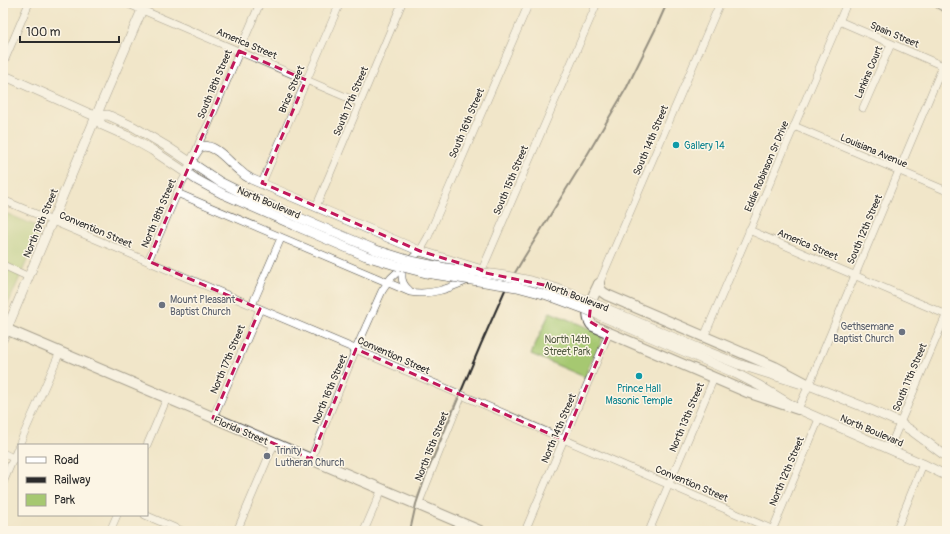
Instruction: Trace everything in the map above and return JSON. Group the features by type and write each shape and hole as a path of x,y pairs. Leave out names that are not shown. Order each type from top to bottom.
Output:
{"main road":[{"path":"941,3 947,6"},
{"path":"599,284 593,297 588,317 593,326 747,392 798,409"},
{"path":"599,284 599,288 606,295 775,367 809,385"},
{"name":"Florida Street","path":"4,332 60,352 480,531"}],"street":[{"path":"3,64 29,3"},
{"name":"America Street","path":"126,3 143,6 239,51 360,103"},
{"name":"South 18th Street","path":"196,152 260,3"},
{"name":"Brice Street","path":"262,183 340,3"},
{"name":"South 16th Street","path":"420,251 428,237 529,3"},
{"name":"South 15th Street","path":"482,270 597,3"},
{"name":"South 14th Street","path":"599,284 720,3"},
{"name":"Eddie Robinson Sr Drive","path":"704,337 847,3"},
{"name":"South 17th Street","path":"316,207 400,4"},
{"name":"North 19th Street","path":"4,332 29,277 143,6"},
{"name":"Spain Street","path":"840,21 943,66"},
{"name":"Larkins Court","path":"864,108 890,44"},
{"name":"South 12th Street","path":"798,409 947,56"},
{"name":"North Boulevard","path":"3,75 96,116 108,115 134,127 166,146 215,179 366,256 437,275 491,282 547,295 736,368 809,385 864,407 900,424 947,457"},
{"name":"North Boulevard","path":"96,116 102,125 127,136 152,150 223,194 298,222"},
{"name":"Louisiana Avenue","path":"794,126 947,192"},
{"name":"North Boulevard","path":"196,152 200,146 210,146 218,151 246,176 420,251 482,270"},
{"path":"187,173 196,152"},
{"name":"North 18th Street","path":"148,261 187,173"},
{"path":"178,193 410,292 422,294 438,291 466,280 480,273 482,270"},
{"name":"Convention Street","path":"3,200 356,349 774,530"},
{"name":"America Street","path":"749,230 947,314"},
{"path":"252,305 281,238"},
{"name":"North 16th Street","path":"311,459 380,294 388,283 420,251"},
{"path":"3,266 29,277"},
{"path":"404,267 402,274 403,284 410,292"},
{"name":"North 17th Street","path":"213,418 260,308"},
{"name":"South 11th Street","path":"889,449 947,314"},
{"name":"North 14th Street","path":"526,531 609,333"},
{"path":"19,444 60,352"},
{"name":"North Boulevard","path":"736,368 760,386 798,409 947,476"},
{"name":"North 13th Street","path":"649,531 714,378"},
{"name":"North 15th Street","path":"418,505 462,396"},
{"path":"147,444 167,398"},
{"name":"North 12th Street","path":"774,530 819,419"},
{"path":"237,531 274,444"},
{"path":"3,454 16,459 3,483"},
{"path":"896,531 923,464"},
{"path":"364,531 382,490"},
{"path":"110,531 117,516"},
{"path":"147,516 182,531"}],"highlighted area":[{"path":"239,51 306,80 262,183 420,251 482,270 481,272 544,285 591,302 589,321 609,333 564,440 356,349 311,459 213,418 260,309 148,261"}],"green space":[{"path":"3,212 41,228 3,316"},
{"name":"North 14th Street Park","path":"550,312 598,332 602,337 598,351 594,355 587,371 587,378 531,354"}],"railway":[{"path":"410,531 416,504 426,475 505,290 627,87 667,3"}],"place":[{"name":"Gallery 14","path":"676,145"},
{"name":"Mount Pleasant Baptist Church","path":"162,305"},
{"name":"Gethsemane Baptist Church","path":"902,332"},
{"name":"Prince Hall Masonic Temple","path":"639,376"},
{"name":"Trinity Lutheran Church","path":"267,456"}]}
